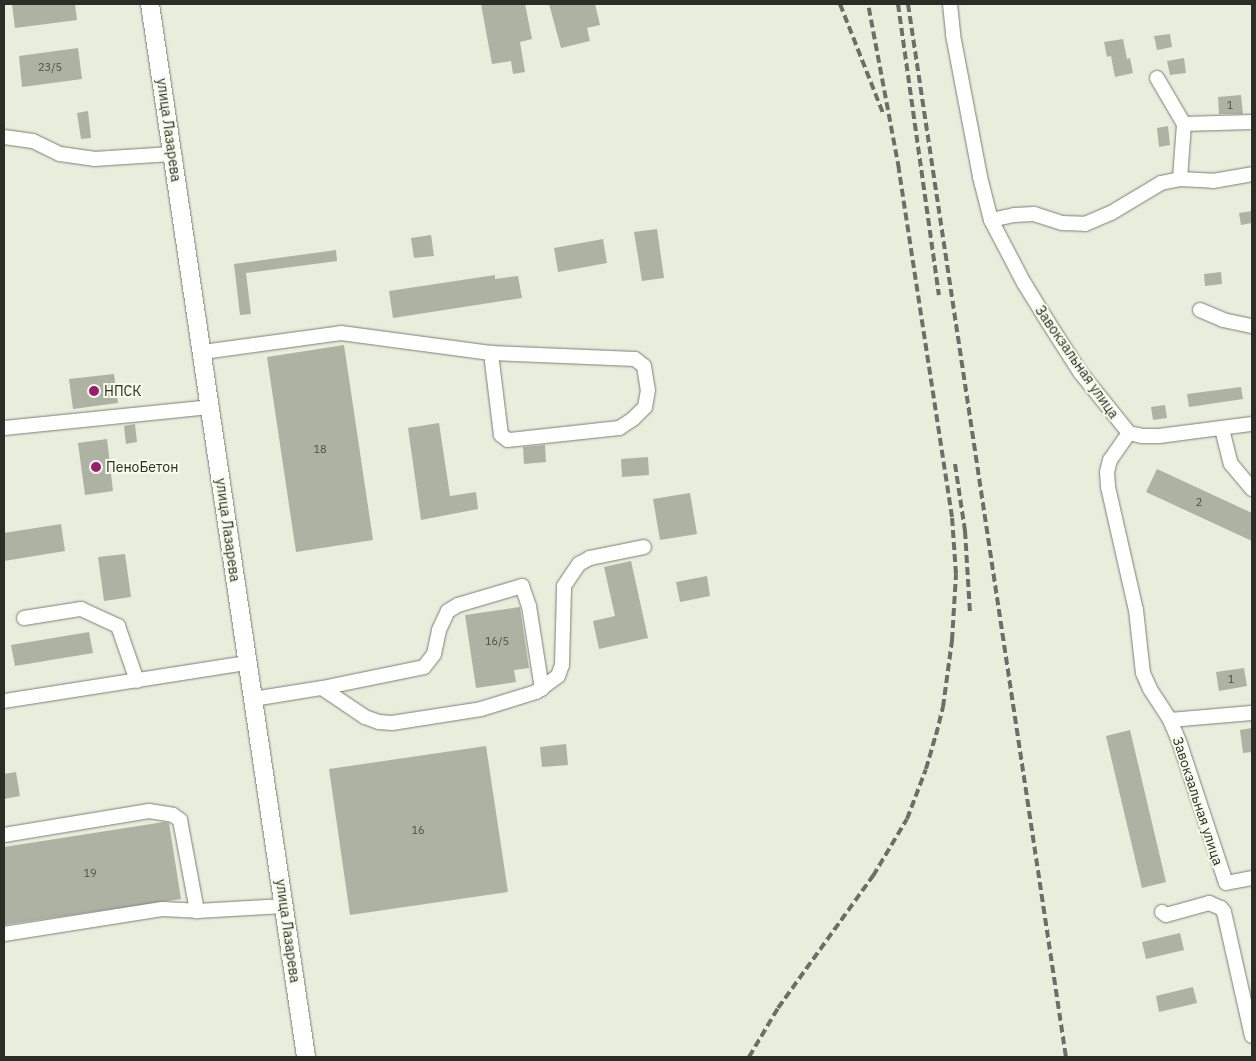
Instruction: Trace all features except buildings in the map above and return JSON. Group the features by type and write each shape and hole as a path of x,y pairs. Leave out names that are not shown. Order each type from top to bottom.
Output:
{"main road":[{"name":"улица Лазарева","path":"150,4 306,1057"}],"street":[{"name":"Завокзальная улица","path":"950,4 953,34 980,177 991,220 1024,283 1080,372 1130,433 1110,460 1106,472 1136,610 1143,673 1150,689 1170,720 1187,762 1206,829 1226,883 1252,878"},
{"path":"1157,78 1184,124 1180,180"},
{"path":"1184,124 1252,122"},
{"path":"4,137 33,141 60,154 94,159 172,154"},
{"path":"991,220 1014,215 1034,214 1062,223 1085,224 1111,213 1161,183 1180,180 1213,181 1252,174"},
{"path":"1200,310 1223,320 1252,326"},
{"path":"203,352 341,333 491,353 635,360 644,366 648,390 645,408 619,428 508,440 501,435 491,353"},
{"path":"4,428 210,406"},
{"path":"1130,433 1142,436 1159,436 1252,424"},
{"path":"1222,429 1232,464 1252,489"},
{"path":"322,688 365,717 392,724 481,710 542,688 558,676 562,665 564,586 579,564 590,558 644,547"},
{"path":"254,699 322,688 424,667 434,654 438,630 448,611 458,605 522,586 529,606 542,688"},
{"path":"24,618 81,609 118,626 137,681"},
{"path":"4,701 248,663"},
{"path":"1170,720 1252,713"},
{"path":"4,835 149,811 173,815 180,820 197,911"},
{"path":"1162,912 1166,915 1209,903 1216,904 1224,912 1252,1036"},
{"path":"4,934 162,909 197,911 284,906"}],"railway":[{"path":"840,4 883,113"},
{"path":"749,1057 778,1008 873,876 907,819 926,769 936,735 943,707 952,640 956,574 952,517 899,169 868,4"},
{"path":"898,4 939,295"},
{"path":"908,4 1066,1057"},
{"path":"955,464 965,531 970,612"}],"place":[{"name":"НПСК","path":"94,391"},
{"name":"ПеноБетон","path":"96,467"}]}
